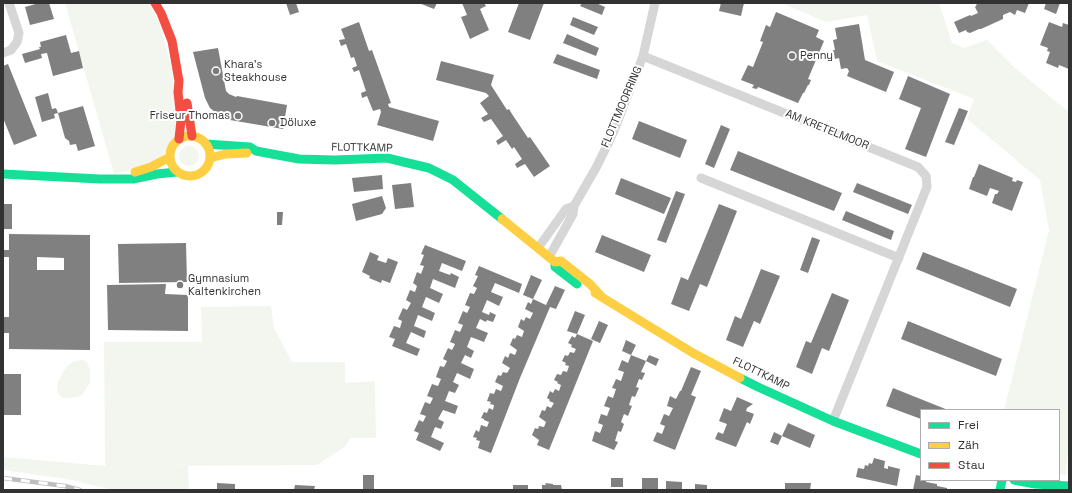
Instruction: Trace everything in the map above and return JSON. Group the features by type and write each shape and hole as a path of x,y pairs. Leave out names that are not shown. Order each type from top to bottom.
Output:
{"street":[{"path":"3,53 11,50 17,42 19,33 9,3"},
{"path":"155,3 161,13 172,41 179,81 178,92 181,120 179,139"},
{"name":"FLOTTMOORRING","path":"552,259 573,214 574,206 597,166 614,131 643,56 656,3"},
{"name":"AM KRETELMOOR","path":"643,56 918,167 926,176 927,187 833,421"},
{"path":"179,81 185,91 192,136 179,139 172,147 170,157 172,165 177,172 182,175 193,176 200,174 205,170 209,165 210,158 209,148 206,144"},
{"name":"FLOTTKAMP","path":"192,136 200,138 206,144 250,147 256,151 299,159 336,160 387,158 428,168 453,180 552,259 554,268 582,288 601,296 614,306 706,360 758,387 833,421 920,454"},
{"name":"FLOTTKAMP","path":"210,158 226,154 250,153 256,151"},
{"path":"126,179 135,172 151,167 170,157"},
{"path":"3,174 126,179 177,172"},
{"path":"701,178 899,258"},
{"name":"FLOTTMOORRING","path":"538,248 566,209 574,206"},
{"path":"1016,484 1069,486"}],"shaded area":[{"path":"65,3 149,3 159,22 173,73 176,135 169,143 165,153 156,160 135,169 114,174"},
{"path":"939,3 952,43 964,48 987,40 1014,67 1069,112 1069,434 1066,475 1060,474 1060,409 1004,409 1049,230 1040,180 967,119 974,99 877,61 867,15 826,22 784,4"},
{"path":"189,146 196,149 199,156 196,163 189,166 182,163 179,156 182,149"},
{"path":"271,306 274,328 292,362 345,362 345,383 375,381 376,438 350,438 346,446 317,465 132,466 188,466 189,490 113,490 67,479 3,470 3,457 105,466 104,342 202,342 201,307"},
{"path":"82,360 87,362 90,370 90,383 83,394 78,397 63,398 58,394 57,389 58,382 63,372 69,364"}],"building":[{"path":"39,3 49,3 54,19 30,25 25,7"},
{"path":"286,3 296,3 299,12 290,15"},
{"path":"419,3 437,3 434,9"},
{"path":"462,3 484,3 486,6 480,9 489,30 470,39 461,17 467,15"},
{"path":"519,3 544,3 530,40 508,32"},
{"path":"582,3 596,3 605,7 602,15 580,6"},
{"path":"721,3 744,3 741,16 719,11"},
{"path":"977,3 1029,3 1025,13 1017,10 1015,15 1010,12 1003,15 1003,19 981,29 970,33 966,30 959,33 954,22 978,13 975,7"},
{"path":"1046,3 1060,3 1056,14 1044,9"},
{"path":"776,12 819,30 816,37 824,41 808,79 811,80 809,85 798,103 758,87 757,89 752,88 754,85 741,80 748,65 753,67 763,42 760,41 766,25 770,27"},
{"path":"573,17 598,27 594,35 570,25"},
{"path":"359,22 369,51 372,50 391,103 388,104 389,107 439,121 433,141 377,125 381,112 380,109 373,111 367,96 362,98 361,93 366,91 359,70 354,72 352,68 357,66 354,57 351,58 346,44 341,46 339,40 345,39 341,29"},
{"path":"1049,22 1062,27 1063,23 1069,25 1069,69 1059,65 1058,68 1046,63 1050,52 1047,51 1048,48 1040,45"},
{"path":"859,24 865,60 894,72 886,92 847,76 849,71 847,68 841,69 839,58 835,59 833,40 837,39 835,28"},
{"path":"567,34 599,48 596,56 563,43"},
{"path":"66,35 71,53 79,51 83,68 53,76 47,53 41,54 42,58 25,63 22,54 40,49 40,42"},
{"path":"218,48 226,91 236,97 287,105 283,129 230,120 220,116 210,108 205,98 193,52"},
{"path":"557,54 600,70 597,79 553,63"},
{"path":"441,61 494,75 491,85 507,110 509,109 528,138 530,137 550,166 534,177 525,164 517,168 515,164 522,159 514,147 512,149 506,140 498,145 496,141 503,136 491,119 484,122 481,118 488,114 480,103 489,96 486,93 436,80"},
{"path":"8,64 37,136 14,145 3,118 3,66"},
{"path":"908,76 950,94 926,157 905,149 921,108 899,99"},
{"path":"48,93 52,109 56,108 58,113 54,114 55,118 42,122 35,97"},
{"path":"83,106 95,146 78,151 76,144 70,145 69,141 65,138 58,113"},
{"path":"959,108 968,111 954,145 945,142"},
{"path":"639,121 687,140 680,158 632,139"},
{"path":"721,125 730,129 714,168 705,164"},
{"path":"738,151 842,193 834,211 730,170"},
{"path":"979,164 1013,178 1012,181 1016,182 1017,180 1023,182 1012,211 992,203 995,194 999,191 990,188 987,196 969,189"},
{"path":"382,175 383,189 354,192 352,178"},
{"path":"621,178 671,198 664,214 615,194"},
{"path":"411,183 414,207 395,209 392,185"},
{"path":"857,183 912,205 908,214 853,192"},
{"path":"676,191 685,194 666,243 657,240"},
{"path":"382,196 386,208 382,214 356,221 352,204"},
{"path":"3,204 12,204 12,229 3,229"},
{"path":"719,204 737,211 707,287 700,284 689,311 671,304 681,277 688,280"},
{"path":"846,211 894,231 891,240 842,220"},
{"path":"277,212 283,212 282,225 277,225"},
{"path":"9,234 90,235 90,350 9,349 9,333 3,333 3,317 9,317 9,257 3,257 3,250 9,250","holes":["37,257 64,258 64,270 37,270"]},
{"path":"602,235 651,255 644,272 595,252"},
{"path":"812,237 820,240 808,273 800,270"},
{"path":"186,243 187,282 119,283 118,244"},
{"path":"425,245 466,261 462,271 442,263 439,271 450,275 451,273 459,277 455,288 433,279 430,288 443,294 439,303 426,297 422,307 435,313 432,321 418,315 414,326 426,331 424,338 411,332 406,343 420,349 417,356 392,346 395,339 389,337 394,326 400,328 402,321 398,319 403,308 407,310 411,303 406,300 410,290 415,292 417,286 413,283 417,272 421,274 424,266 420,265 424,255 421,254"},
{"path":"370,252 379,256 377,260 386,263 388,258 398,262 390,283 382,280 381,283 369,278 370,276 362,272"},
{"path":"923,252 1017,289 1010,307 916,269"},
{"path":"479,266 522,284 519,293 495,283 491,292 503,297 499,306 487,300 482,312 489,315 490,312 496,315 493,322 487,320 486,322 480,319 476,328 488,333 484,342 471,337 467,347 474,351 471,358 465,355 461,363 474,369 470,379 457,373 453,382 459,385 455,393 449,391 445,401 458,406 455,414 443,410 438,419 444,422 441,429 435,427 431,437 444,443 440,451 416,440 419,433 414,431 419,420 423,422 426,416 420,414 425,402 430,404 433,398 427,396 432,384 438,386 441,379 436,377 440,366 444,367 447,361 443,359 448,348 452,350 455,344 450,342 455,330 460,332 463,325 458,323 463,311 467,313 470,307 465,305 470,293 474,294 477,288 473,286 478,276 475,275"},
{"path":"761,269 780,276 760,324 754,321 743,347 726,340 735,316 741,319"},
{"path":"531,275 542,280 533,299 523,295"},
{"path":"166,284 165,294 188,295 188,331 108,330 107,285"},
{"path":"555,286 565,290 556,309 550,307 520,378 491,453 478,448 480,441 473,437 476,430 479,432 481,425 487,427 489,422 481,418 484,412 487,413 489,408 493,410 494,405 487,401 490,393 494,394 496,389 501,391 503,386 495,382 498,375 501,376 503,372 507,373 510,368 502,363 505,356 508,358 510,353 515,355 517,350 510,345 513,338 515,339 517,335 522,337 524,331 518,327 521,319 524,321 526,317 530,319 533,313 525,309 528,302 531,304 533,299 546,305"},
{"path":"832,293 849,300 829,351 822,348 812,374 796,367 806,341 811,343"},
{"path":"575,311 585,315 577,334 567,331"},
{"path":"599,321 608,325 600,343 591,339"},
{"path":"908,321 1002,359 996,376 901,339"},
{"path":"577,334 593,341 549,450 537,445 539,440 532,435 535,428 538,429 539,426 544,427 546,422 539,417 542,410 545,411 547,406 551,408 554,403 549,401 550,400 547,398 550,391 553,393 555,389 559,391 561,385 554,380 557,374 561,375 563,371 567,372 569,366 565,365 566,363 562,361 565,355 568,356 570,352 574,353 576,349 571,347 572,345 568,343 572,336 575,338"},
{"path":"626,340 636,345 631,355 622,351"},
{"path":"631,355 646,361 641,372 645,373 642,380 639,379 636,387 639,388 635,397 632,396 629,405 632,406 628,416 624,414 621,422 624,424 621,432 618,431 615,441 618,442 614,450 592,441 595,431 600,433 603,425 598,423 601,414 607,416 610,408 604,406 608,396 613,398 616,389 612,388 616,379 621,381 624,372 618,370 622,360 628,363"},
{"path":"649,355 659,359 656,366 646,361"},
{"path":"691,367 701,371 691,395 696,397 675,450 653,441 657,432 662,434 665,426 660,424 664,414 669,416 673,408 667,406 670,396 676,399"},
{"path":"3,374 21,374 21,415 3,415"},
{"path":"893,388 946,409 920,409 920,419 886,406"},
{"path":"737,397 753,404 747,408 746,411 754,414 750,424 747,422 736,447 715,439 718,432 723,434 727,424 719,421 724,408 731,411"},
{"path":"788,423 815,435 810,448 782,436"},
{"path":"774,432 782,436 778,445 770,442"},
{"path":"874,458 885,461 884,468 888,469 888,466 900,469 897,486 856,477 858,468 864,469 865,465 868,466 869,463 872,464"},
{"path":"363,475 374,475 374,490 363,490"},
{"path":"916,475 920,476 920,481 926,481 937,484 937,486 947,488 947,490 913,490"},
{"path":"611,478 623,478 623,487 611,487"},
{"path":"642,478 658,478 658,490 642,490"},
{"path":"666,481 682,482 682,490 666,490"},
{"path":"217,483 235,484 235,490 217,490"},
{"path":"545,483 561,485 562,490 542,490 542,485 546,485"},
{"path":"785,483 811,483 810,490 785,490"},
{"path":"695,484 707,485 707,490 695,490"},
{"path":"295,485 315,486 314,490 294,490"},
{"path":"513,485 528,485 528,490 513,490"}],"railway":[{"path":"3,478 65,486 80,490"}],"traffic: fast":[{"path":"206,144 250,147 256,151 299,159 335,160 387,158 429,168 453,180 502,219"},
{"path":"3,174 100,179 133,179 177,172"},
{"path":"555,262 555,267 577,284"},
{"path":"740,378 833,421 920,454"},
{"path":"1000,490 1002,481"},
{"path":"1019,481 1035,484 1069,486"}],"traffic: slow":[{"path":"194,136 201,139 207,145 210,156 209,164 201,173 194,176 186,176 179,173 171,164 170,152 173,145 182,137 194,136"},
{"path":"210,158 226,154 247,153"},
{"path":"135,172 151,167 170,157"},
{"path":"502,219 555,262 561,261 590,284 601,296"},
{"path":"595,293 693,353 740,378"}],"traffic: jam":[{"path":"155,3 161,13 172,41 179,81 178,92 181,120 179,139"},
{"path":"187,103 192,136"}],"place":[{"name":"Penny","path":"792,56"},
{"name":"Khara's Steakhouse","path":"216,71"},
{"name":"Friseur Thomas","path":"238,116"},
{"name":"Döluxe","path":"272,123"},
{"name":"Gymnasium Kaltenkirchen","path":"180,285"}]}
